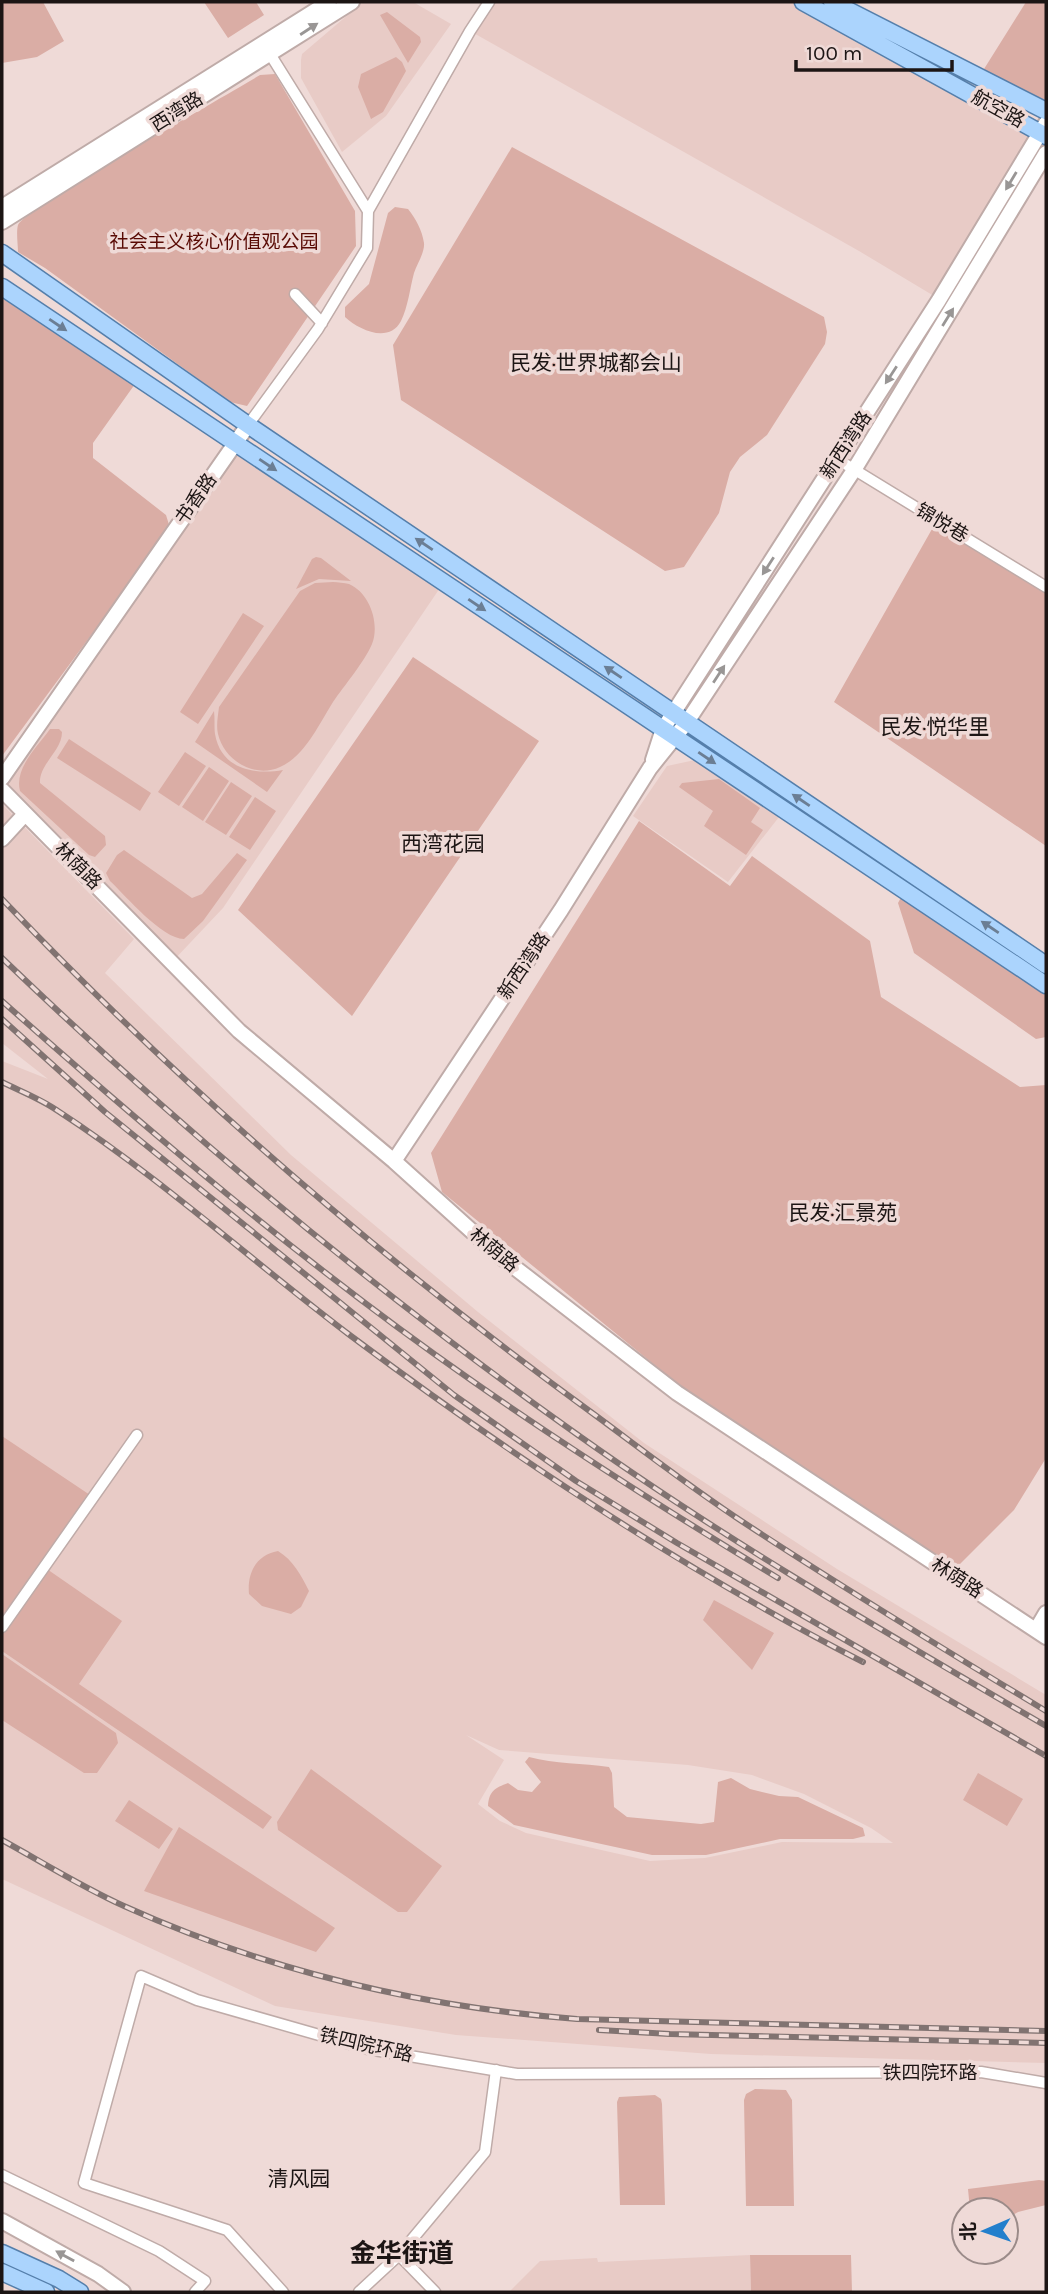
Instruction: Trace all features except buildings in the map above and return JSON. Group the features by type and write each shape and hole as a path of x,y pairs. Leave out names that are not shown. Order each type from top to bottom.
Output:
{"main road":[{"name":"航空路","path":"803,2 1044,130"},
{"name":"航空路","path":"832,2 1046,111"},
{"path":"2,253 248,425 1045,961"},
{"path":"2,287 1046,985"},
{"path":"2,2253 60,2279 80,2292"},
{"path":"2,2272 46,2292"}],"street":[{"name":"西湾路","path":"3,218 329,2"},
{"name":"西湾路","path":"3,218 352,2"},
{"name":"书香路","path":"2,778 235,443 322,323 367,248 368,211 489,2"},
{"path":"270,54 368,211"},
{"name":"新西湾路","path":"680,718 837,459 1044,130"},
{"name":"新西湾路","path":"394,1161 561,910 670,733 854,470 1046,153"},
{"path":"2,243 18,264"},
{"path":"295,295 322,323"},
{"name":"锦悦巷","path":"837,459 1046,587"},
{"name":"林荫路","path":"2,790 239,1031 394,1161 496,1253 677,1393 1041,1633"},
{"path":"2,839 25,814"},
{"path":"2,1627 137,1435"},
{"path":"1041,1633 1046,1613"},
{"name":"铁四院环路","path":"283,2292 227,2230 84,2183 141,1976 197,2000 368,2049 517,2074 981,2072 1046,2083"},
{"path":"359,2292 399,2255 485,2152 496,2070"},
{"path":"2,2175 159,2251 205,2281 195,2292"},
{"path":"2,2221 98,2274 123,2292"},
{"path":"399,2255 435,2292"}],"shaded area":[{"path":"363,2 413,2 451,24 386,116 342,152 301,78 301,60 302,54"},
{"path":"489,2 803,2 1046,136 1046,153 954,308 859,251 470,31"},
{"path":"235,443 444,582 223,908 172,962 2,790 2,778"},
{"path":"695,760 779,817 728,882 633,816 667,766"},
{"path":"2,804 134,939 105,973 291,1155 478,1312 644,1443 837,1569 1046,1695 1046,2063 711,2054 456,2035 275,2006 2,1879 2,1061 48,1079 2,1043","holes":["466,1735 499,1750 688,1765 752,1775 804,1794 871,1828 893,1843 782,1842 705,1858 650,1861 526,1833 500,1821 478,1804 504,1760"]},
{"path":"750,2255 751,2292 509,2292 540,2261 597,2258 598,2262"}],"green space":[{"path":"2,2 43,2 64,41 37,57 2,63"},
{"path":"204,2 256,2 264,15 228,38"},
{"path":"1026,2 1046,2 1046,111 979,77"},
{"path":"387,12 420,37 421,42 408,63 380,15"},
{"path":"396,57 406,71 383,112 371,119 358,87 361,74"},
{"name":"社会主义核心价值观公园","path":"275,74 355,211 356,246 247,406 230,402 45,268 18,252 17,228 29,214 130,151 260,75"},
{"path":"512,147 824,317 827,332 825,344 767,435 740,457 730,472 719,513 684,567 665,571 401,400 393,345"},
{"path":"395,207 408,209 411,213 420,229 424,247 401,321 389,332 374,333 345,317 345,307 369,284 388,213"},
{"path":"2,294 135,384 93,443 93,458 166,515 170,528 2,756"},
{"path":"936,522 1046,590 1046,846 834,702"},
{"path":"316,557 351,581 319,579 296,589 312,559"},
{"path":"315,583 349,584 356,588 368,602 375,627 369,651 311,739 297,755 280,767 270,770 260,771 242,765 233,759 221,743 217,727 219,707 300,591"},
{"path":"243,613 264,626 198,724 180,712"},
{"path":"413,657 539,741 352,1016 238,910"},
{"path":"214,711 218,746 232,762 250,770 283,770 267,792 195,742"},
{"path":"50,729 59,729 62,732 61,739 43,770 40,783 105,836 106,845 95,857 89,855 20,791 20,774"},
{"path":"69,739 151,793 140,811 57,758"},
{"path":"185,752 206,766 179,806 158,792"},
{"path":"209,767 229,781 203,821 182,807"},
{"path":"719,779 760,808 751,822 763,830 746,855 704,826 713,811 679,787 682,783"},
{"path":"231,782 252,796 226,835 205,822"},
{"path":"255,797 276,811 250,850 229,837"},
{"path":"639,821 730,886 752,856 870,941 881,997 1020,1087 1046,1085 1046,1458 1014,1510 956,1568 694,1397 442,1192 431,1153"},
{"path":"124,850 192,898 202,894 237,853 247,860 203,921 184,939 175,937 155,925 110,881 106,873 117,855"},
{"path":"905,890 1046,985 1046,1037 1036,1039 914,953 898,903"},
{"path":"2,1436 93,1497 44,1567 122,1621 79,1684 272,1817 263,1829 2,1651"},
{"path":"278,1551 292,1563 309,1591 301,1607 291,1614 262,1606 249,1594 251,1572 255,1566 264,1556"},
{"path":"714,1600 774,1633 752,1670 703,1620"},
{"path":"2,1654 116,1733 118,1743 97,1773 84,1773 2,1720"},
{"path":"529,1757 609,1767 612,1773 614,1807 627,1817 701,1824 714,1822 718,1782 731,1778 750,1789 779,1796 798,1797 863,1828 865,1836 853,1839 780,1839 706,1855 652,1855 514,1825 488,1806 489,1801 494,1791 508,1783 518,1790 532,1792 541,1782 525,1762"},
{"path":"311,1769 442,1866 407,1912 398,1912 278,1830 277,1822"},
{"path":"978,1773 1023,1799 1007,1826 963,1800"},
{"path":"129,1800 173,1829 159,1849 115,1821"},
{"path":"179,1827 335,1928 316,1952 144,1891"},
{"path":"755,2089 786,2090 792,2100 794,2206 746,2206 744,2100 746,2094"},
{"path":"655,2095 661,2099 662,2104 665,2205 620,2205 617,2102 619,2097"},
{"path":"1046,2181 1046,2205 1020,2212 1020,2196 969,2196 968,2189"},
{"path":"750,2255 851,2255 852,2292 751,2292"}],"railway":[{"path":"2,899 141,1038 213,1105 438,1296 727,1511 858,1596 1046,1711"},
{"path":"2,958 136,1082 274,1202 490,1371 681,1506 862,1618 1046,1726"},
{"path":"2,1001 231,1197 349,1291 585,1457 778,1578"},
{"path":"2,1019 105,1112 454,1395 576,1481 677,1543 1046,1756"},
{"path":"2,1082 45,1103 96,1137 170,1192 351,1336 536,1468 729,1589 863,1662"},
{"path":"2,1840 108,1899 178,1929 289,1967 403,1995 460,2005 577,2019 1046,2031"},
{"path":"599,2030 1046,2043"}],"district":[{"name":"民发·世界城都会山","path":"596,363"},
{"name":"民发·悦华里","path":"935,727"},
{"name":"西湾花园","path":"443,844"},
{"name":"民发·汇景苑","path":"843,1213"},
{"name":"清风园","path":"299,2179"},
{"name":"金华街道","path":"402,2253"}]}
